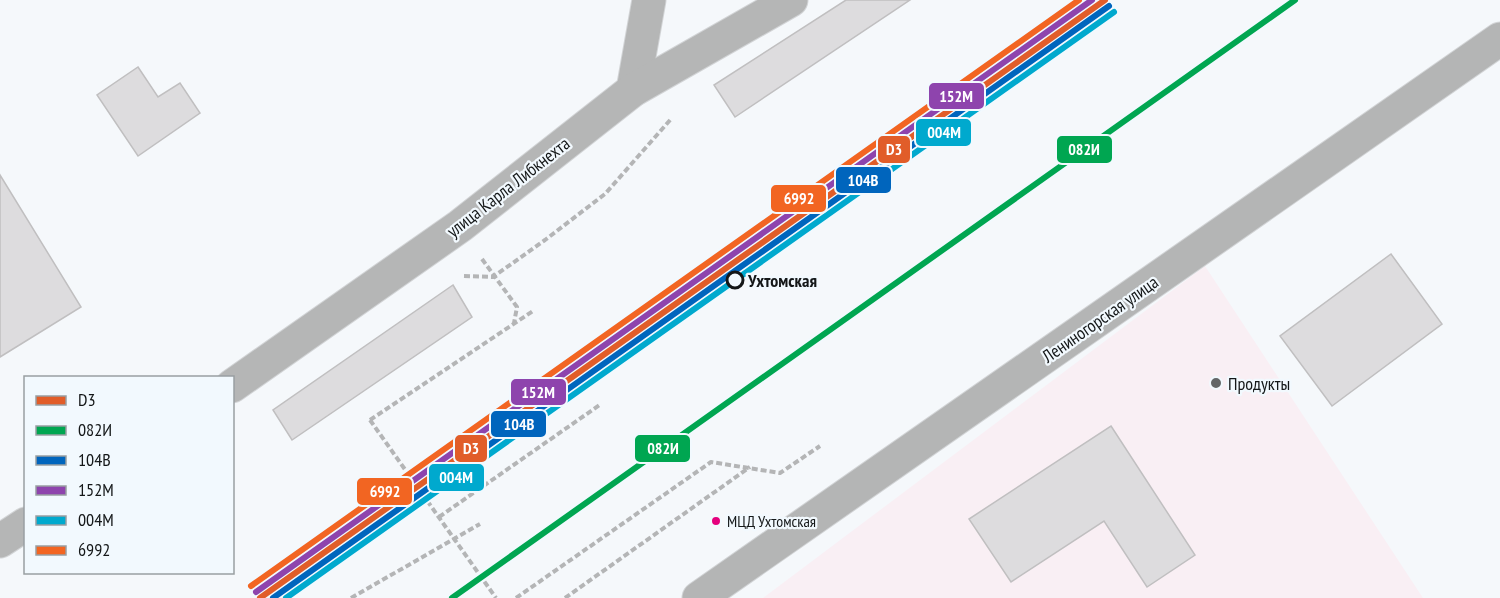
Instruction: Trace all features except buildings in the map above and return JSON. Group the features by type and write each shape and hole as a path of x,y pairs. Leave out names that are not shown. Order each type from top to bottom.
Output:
{"street":[{"path":"633,90 650,0"},
{"path":"745,0 786,4"},
{"name":"улица Карла Либкнехта","path":"234,385 460,226 633,90 786,4"},
{"name":"Лениногорская улица","path":"699,598 1500,39"},
{"path":"0,541 24,525"}],"path":[{"path":"508,292 517,307 513,324"},
{"path":"496,598 370,420 533,311"},
{"path":"439,517 602,404"},
{"path":"516,598 711,462 780,473 820,446"},
{"path":"565,598 750,467"},
{"path":"351,598 480,525"}],"shaded area":[{"path":"1205,266 1423,598 763,598"}],"transit line":[{"name":"6992","path":"251,586 1079,0"},
{"name":"152М","path":"256,592 1092,0"},
{"name":"D3","path":"260,598 1105,0"},
{"name":"082И","path":"452,598 1295,0"},
{"name":"104В","path":"273,598 1109,6"},
{"name":"004М","path":"286,598 1114,12"}],"place":[{"name":"Ухтомская","path":"735,280"},
{"name":"Продукты","path":"1216,383"},
{"name":"МЦД Ухтомская","path":"716,521"}]}
